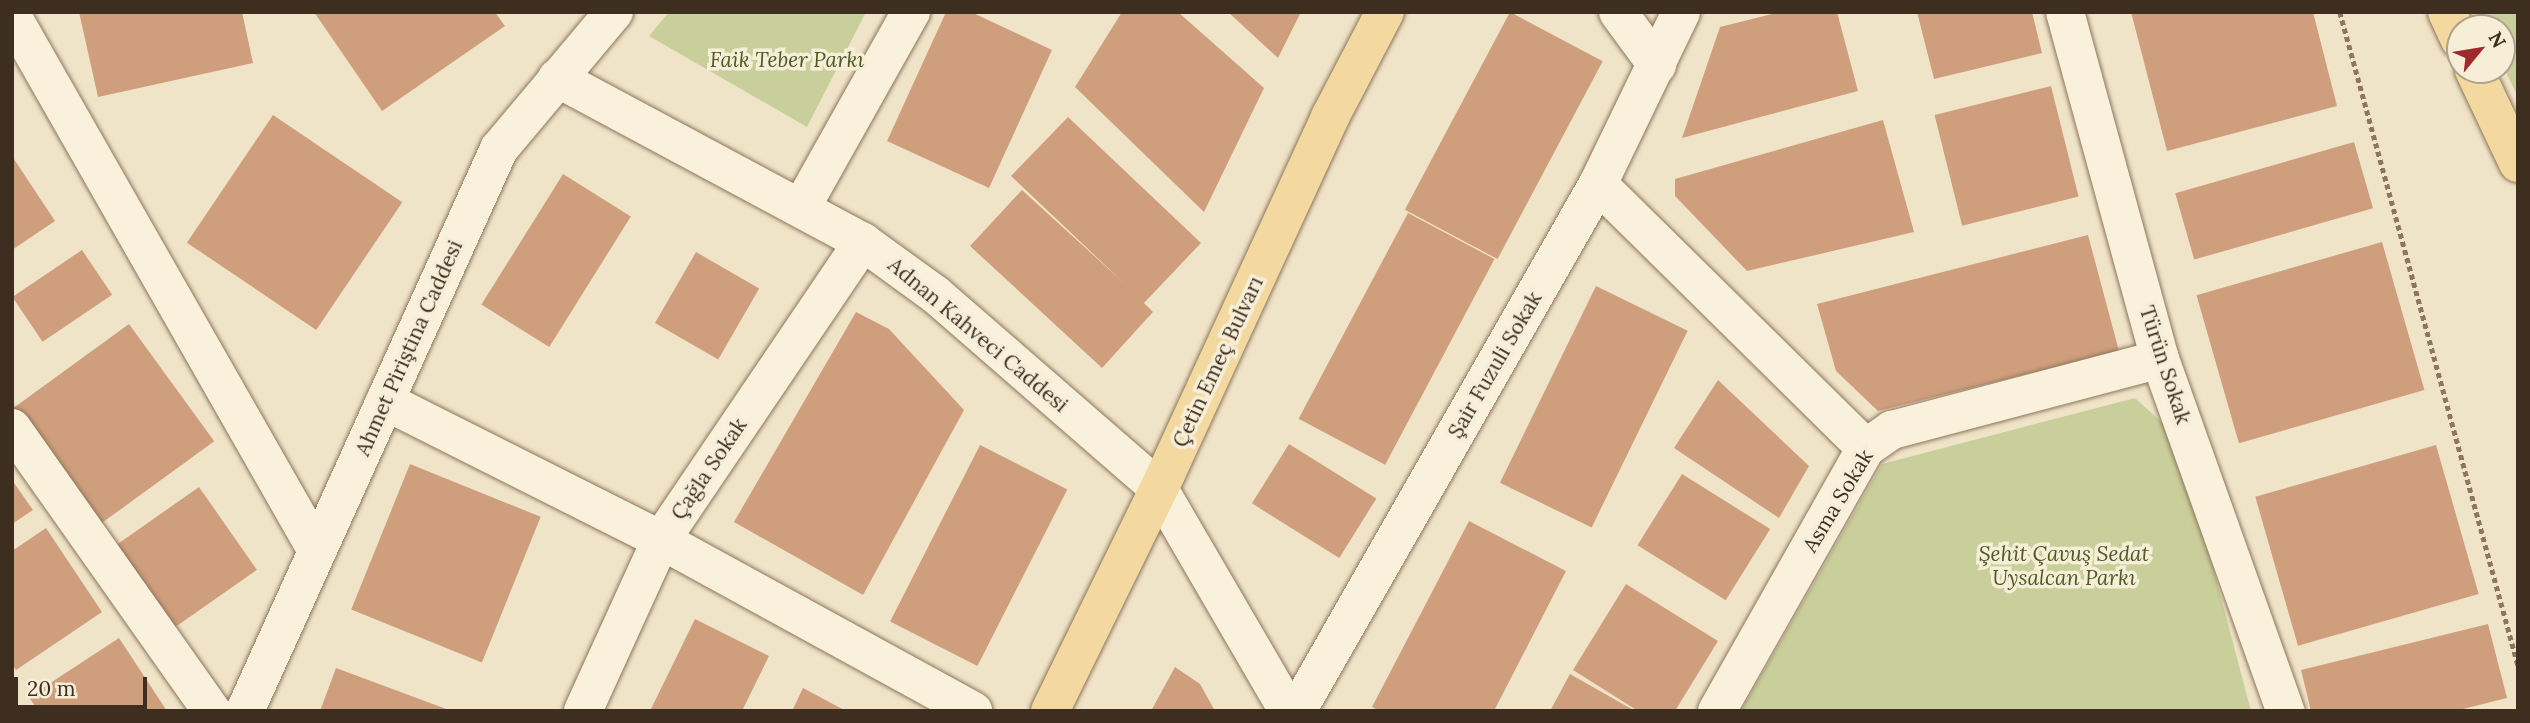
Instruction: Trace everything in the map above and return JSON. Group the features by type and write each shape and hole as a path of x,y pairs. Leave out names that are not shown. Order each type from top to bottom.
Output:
{"main road":[{"name":"Çetin Emeç Bulvarı","path":"1050,711 1159,489 1329,117 1385,12"},
{"path":"2481,84 2518,163"}],"street":[{"name":"Ahmet Piriştina Caddesi","path":"245,711 499,149 614,12"},
{"path":"801,208 911,12"},
{"path":"1618,12 1657,65"},
{"name":"Şair Fuzuli Sokak","path":"1297,711 1598,184 1681,12"},
{"name":"Türün Sokak","path":"2064,12 2160,359 2285,711"},
{"path":"12,16 317,551"},
{"name":"Adnan Kahveci Caddesi","path":"558,78 863,242 936,295 1159,489 1288,711"},
{"path":"1598,184 1866,447"},
{"name":"Çağla Sokak","path":"583,711 661,540 863,242"},
{"name":"Asma Sokak","path":"1717,711 1866,447 1892,430 2160,359"},
{"path":"385,401 661,540 973,711"},
{"path":"12,428 212,711"}],"path":[{"path":"2340,12 2518,665"}],"green space":[{"name":"Faik Teber Parkı","path":"669,12 866,12 807,127 649,36"},
{"path":"2477,12 2518,12 2518,97 2512,84 2516,84 2516,14"},
{"name":"Şehit Çavuş Sedat Uysalcan Parkı","path":"2135,398 2179,438 2251,711 1741,711 1882,464"}],"building":[{"path":"79,12 242,12 253,63 98,97"},
{"path":"314,12 495,12 505,26 382,111"},
{"path":"946,12 971,12 1052,50 989,188 887,141"},
{"path":"1122,12 1178,12 1264,88 1204,212 1075,87"},
{"path":"1228,12 1301,12 1278,58"},
{"path":"1510,12 1603,61 1498,259 1405,210"},
{"path":"1780,12 1837,12 1858,91 1682,138 1720,27"},
{"path":"1917,12 2032,12 2042,53 1934,79"},
{"path":"2131,12 2313,12 2337,106 2167,151"},
{"path":"2051,86 2079,197 1962,226 1935,115"},
{"path":"273,115 402,202 316,330 187,243"},
{"path":"1068,117 1201,243 1144,303 1153,312 1102,368 970,246 1022,190 1125,284 1011,176"},
{"path":"1883,120 1914,232 1747,271 1675,196 1675,179"},
{"path":"2354,142 2373,208 2194,260 2175,193"},
{"path":"12,156 55,221 12,250"},
{"path":"563,174 631,216 549,347 481,305"},
{"path":"1408,213 1495,259 1385,465 1299,419"},
{"path":"2088,235 2119,351 1878,411 1836,371 1817,304"},
{"path":"2382,242 2424,390 2239,443 2196,295"},
{"path":"82,250 112,295 43,342 12,297"},
{"path":"696,252 759,289 718,360 655,323"},
{"path":"1596,286 1688,331 1592,528 1500,483"},
{"path":"856,312 889,329 964,410 863,595 734,522"},
{"path":"129,324 214,441 97,527 12,409"},
{"path":"1718,380 1809,466 1779,518 1674,448"},
{"path":"1289,444 1376,499 1339,558 1252,503"},
{"path":"980,445 1067,489 977,666 890,621"},
{"path":"2436,445 2479,594 2298,646 2255,497"},
{"path":"410,464 541,517 482,662 351,610"},
{"path":"1682,474 1770,529 1726,600 1637,545"},
{"path":"12,480 33,510 12,524"},
{"path":"199,487 257,570 166,633 108,551"},
{"path":"1469,521 1566,571 1494,711 1380,711 1372,707"},
{"path":"46,528 102,612 16,670 12,664 12,551"},
{"path":"1626,584 1718,641 1675,711 1638,711 1573,670"},
{"path":"695,619 769,656 742,711 650,711"},
{"path":"2488,624 2507,698 2455,711 2311,711 2301,670"},
{"path":"119,638 167,711 38,711 29,697"},
{"path":"1175,667 1200,684 1215,711 1151,711"},
{"path":"336,668 449,710 320,711"},
{"path":"1570,674 1635,711 1550,711"},
{"path":"803,688 846,711 792,711"}]}
